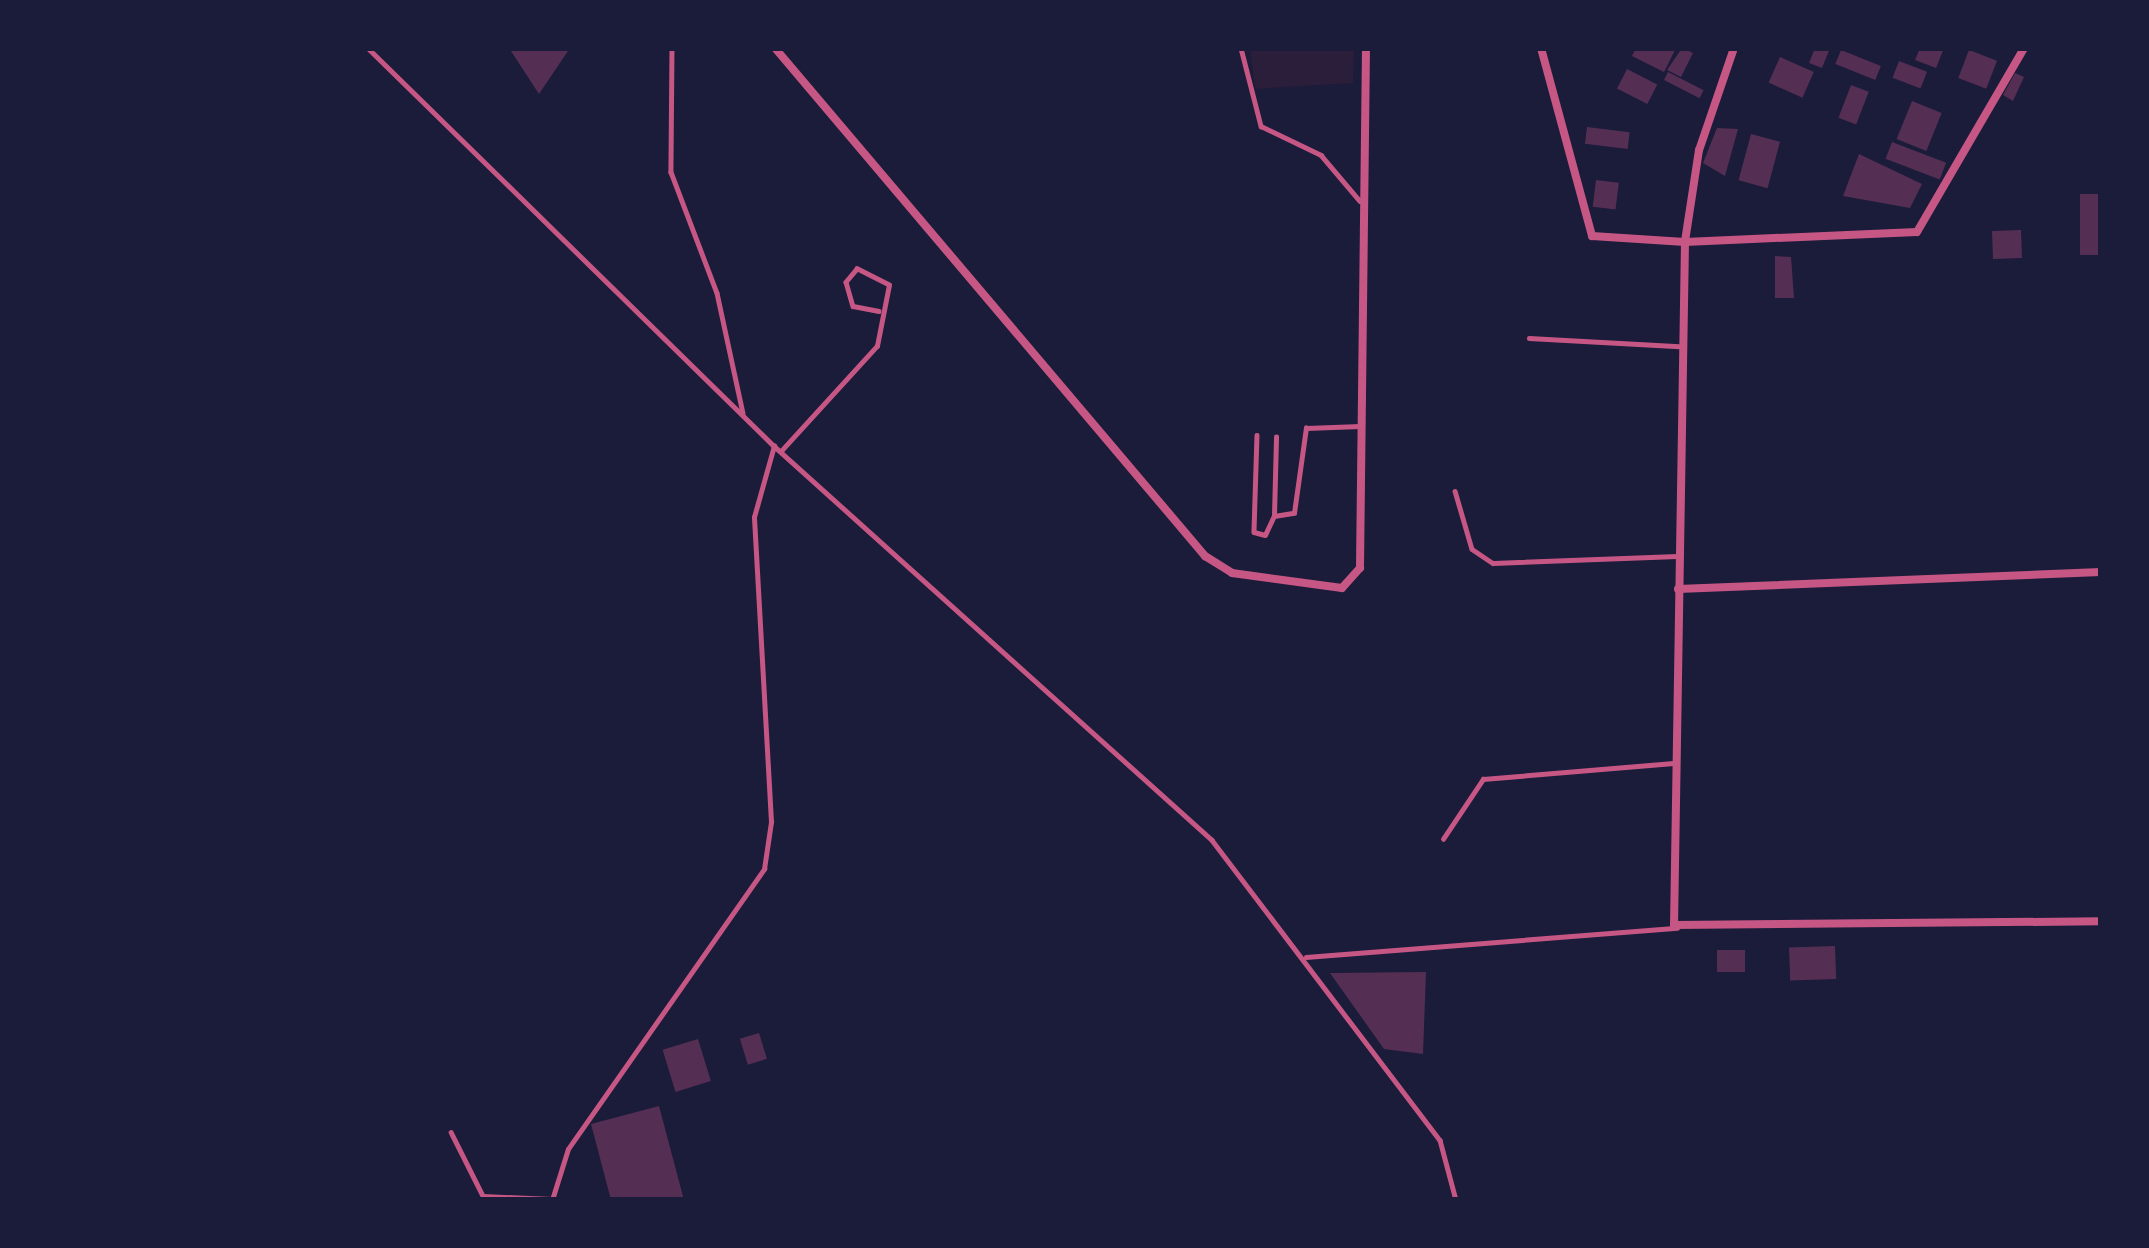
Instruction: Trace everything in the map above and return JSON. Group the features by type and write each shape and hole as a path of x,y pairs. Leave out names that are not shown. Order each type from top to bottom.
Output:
{"street":[{"path":"776,48 1220,567 1355,583 1366,48"},
{"path":"1541,48 1592,236 1685,242 1917,232 2024,48"},
{"path":"1734,48 1699,150 1685,242 1679,346 1673,763 1677,928 2101,921"},
{"path":"1678,589 2101,572"}],"lane":[{"path":"368,48 777,449 1151,780 1303,957 1440,1140 1456,1200"},
{"path":"672,48 671,172 717,293 744,418"},
{"path":"1241,48 1261,126 1321,154 1360,201"},
{"path":"451,1132 483,1196 552,1199 568,1149 764,869 754,517 777,449 873,353 879,310 889,285 857,269 847,295 860,310 879,310"},
{"path":"1529,338 1679,346"},
{"path":"1274,516 1294,513 1306,428 1360,427"},
{"path":"1257,435 1255,534 1270,534 1274,516 1276,436"},
{"path":"1455,491 1472,549 1492,563 1677,556"},
{"path":"1443,839 1483,779 1673,763"},
{"path":"1303,957 1677,928"}],"shaded area":[{"path":"1250,48 1354,48 1353,83 1255,89"}],"building":[{"path":"509,48 570,48 539,94"},
{"path":"1636,48 1676,48 1664,72 1632,56"},
{"path":"1682,48 1693,53 1681,77 1667,70"},
{"path":"1815,48 1830,48 1822,68 1809,63"},
{"path":"1920,48 1944,48 1936,68 1915,60"},
{"path":"1841,50 1881,66 1875,80 1835,64"},
{"path":"1969,50 1997,61 1986,89 1958,78"},
{"path":"1780,57 1814,72 1802,98 1769,83"},
{"path":"1899,61 1927,72 1921,89 1893,78"},
{"path":"1627,69 1657,84 1647,104 1617,89"},
{"path":"1668,72 1704,90 1700,98 1664,80"},
{"path":"2015,73 2024,77 2013,101 2003,95"},
{"path":"1851,85 1869,92 1856,124 1838,118"},
{"path":"1912,101 1942,113 1926,151 1897,139"},
{"path":"1587,127 1630,132 1628,149 1585,144"},
{"path":"1717,128 1738,129 1725,176 1703,163"},
{"path":"1751,134 1780,142 1768,188 1739,180"},
{"path":"1892,142 1946,163 1940,180 1886,159"},
{"path":"1859,154 1922,184 1910,208 1843,196"},
{"path":"1596,180 1619,183 1616,210 1593,207"},
{"path":"2080,194 2101,194 2101,255 2080,255"},
{"path":"2021,230 2022,258 1993,259 1992,231"},
{"path":"1775,256 1791,257 1794,298 1775,298"},
{"path":"1835,946 1836,979 1790,981 1789,948"},
{"path":"1717,950 1745,950 1745,972 1717,972"},
{"path":"1426,972 1423,1054 1384,1049 1330,973"},
{"path":"759,1033 767,1059 748,1065 740,1039"},
{"path":"698,1039 711,1081 675,1092 663,1050"},
{"path":"659,1106 684,1200 611,1200 591,1124"}]}
